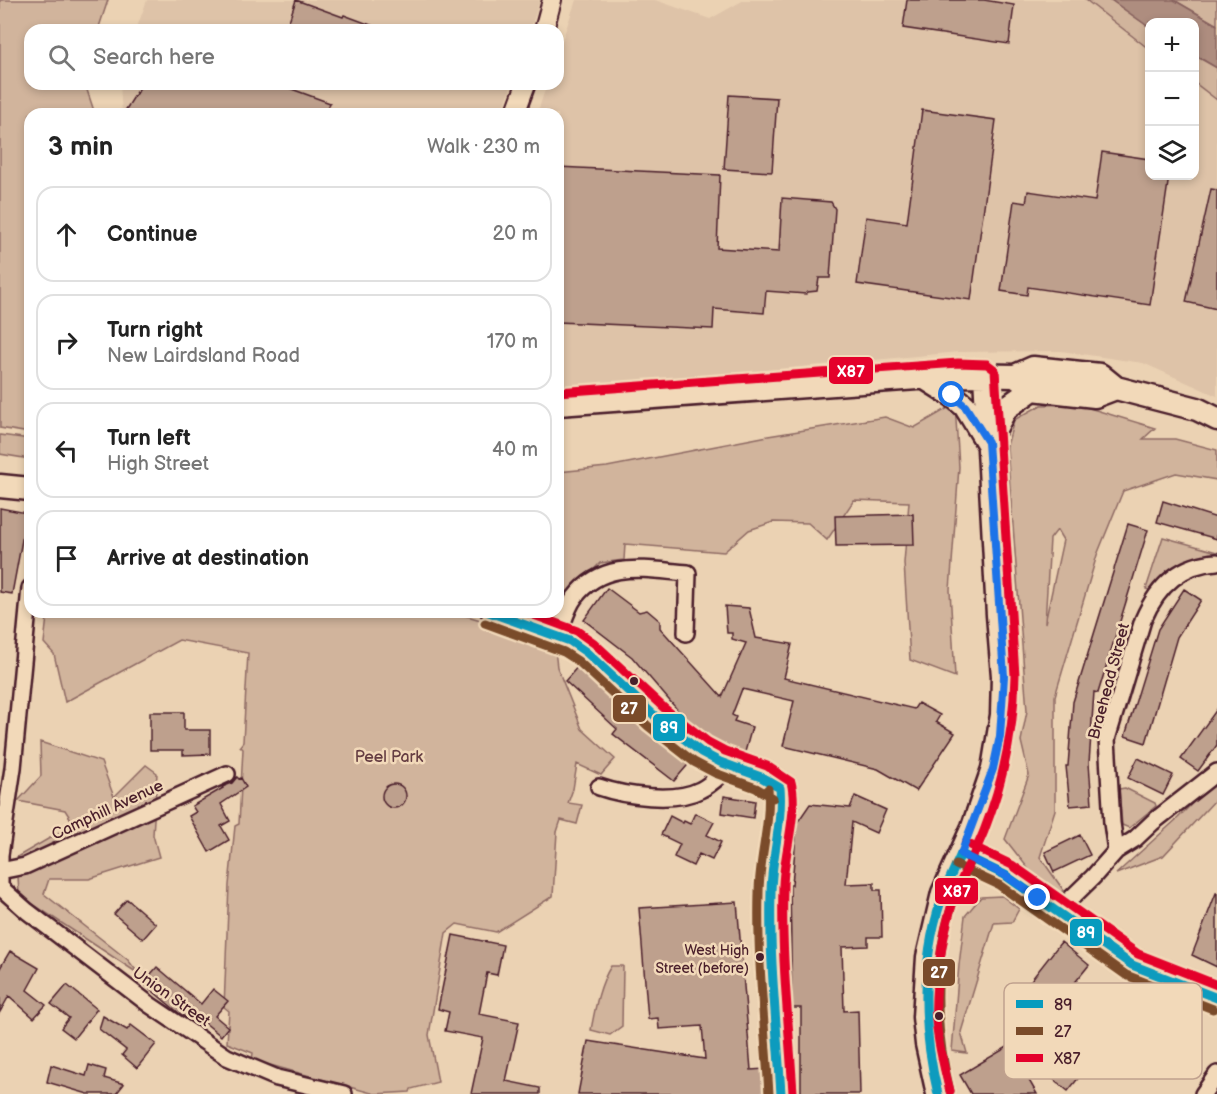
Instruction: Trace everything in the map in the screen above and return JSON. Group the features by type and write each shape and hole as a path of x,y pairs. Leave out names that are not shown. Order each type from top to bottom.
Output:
{"main road":[{"path":"988,442 1006,408 1033,368 1100,375 1116,388 1197,409 1217,419"},
{"path":"938,1094 927,1044 924,1017 924,988 928,957 940,901 961,854 993,769 1000,736 1002,707 1004,676 985,375"},
{"path":"564,404 985,375 1024,382"},
{"path":"925,378 965,406 988,442"},
{"path":"0,486 24,488"}],"street":[{"path":"546,24 552,0"},
{"path":"517,108 524,90"},
{"name":"Braehead Street","path":"1116,851 1107,739 1143,620 1154,597 1173,576 1189,567 1217,562"},
{"path":"558,636 574,597 600,575 631,568 688,573 686,633"},
{"path":"0,888 0,855 14,768 27,618"},
{"path":"506,618 570,641 586,652 701,752 730,767 767,778 780,788 778,830 771,873 770,921 781,1094"},
{"path":"599,787 633,796 672,796 700,790 730,767"},
{"path":"1057,912 1116,851 1135,839 1217,772"},
{"name":"Camphill Avenue","path":"0,871 25,866 227,774"},
{"path":"961,854 1005,875 1132,965 1178,983"},
{"name":"Union Street","path":"0,888 150,1005 227,1057 277,1078 344,1094"},
{"path":"1202,992 1217,998"},
{"path":"1203,1094 1217,1074"}],"shaded area":[{"path":"147,0 540,0 532,24 138,24"},
{"path":"576,0 655,0 710,19 744,0 1086,0 1145,46 1145,180 1199,180 1199,86 1217,100 1217,396 1143,363 1061,351 959,352 564,389 564,108 539,108 545,90 564,90 564,35"},
{"path":"1111,0 1174,0 1217,25 1217,68 1199,57 1199,18 1145,18 1145,24"},
{"path":"120,90 510,90 504,108 122,108"}],"green space":[{"path":"0,0 108,0 100,24 24,24 24,90 87,90 93,108 24,108 24,432 0,428"},
{"path":"1086,0 1111,0 1145,24 1145,46"},
{"path":"1174,0 1217,0 1217,25"},
{"path":"1199,58 1217,68 1217,100 1199,86"},
{"path":"955,404 959,467 950,590 955,677 910,660 904,563 909,502 854,500 827,540 808,523 773,522 749,530 724,552 625,544 624,560 600,563 572,592 564,593 564,471 607,467 768,436 885,417 914,428"},
{"path":"1076,404 1155,428 1143,439 1175,439 1217,450 1217,480 1176,473 1123,491 1097,555 1055,696 1055,810 1040,857 1064,891 1053,895 1038,881 1005,839 1029,775 1021,741 1027,711 1007,446 1014,420 1041,405","holes":["1057,530 1063,540 1045,623 1050,539"]},
{"path":"0,435 24,438 24,458 0,454"},
{"path":"1163,537 1217,552 1216,555 1196,558 1179,565 1149,590 1146,589"},
{"name":"Peel Park","path":"47,618 474,618 554,642 557,667 582,729 615,759 601,775 577,764 568,803 582,805 577,824 561,820 557,832 553,896 496,932 457,924 446,933 429,1035 438,1082 411,1089 410,1092 375,1094 252,1060 253,1053 227,1043 229,1011 224,1007 229,885 235,826 239,824 243,749 240,746 243,742 248,653 179,640 65,702 54,654 44,643"},
{"path":"40,742 101,762 114,797 146,765 157,773 153,835 159,857 89,879 49,879 44,894 128,960 139,974 19,895 17,857 74,824 65,810 18,801 41,776"},
{"path":"1217,778 1217,798 1163,856 1116,874 1178,818"},
{"path":"1125,788 1155,803 1156,806 1129,828 1122,825 1119,789"},
{"path":"1002,896 1019,909 1012,922 994,923 961,1032 967,1053 952,1051 965,916 981,897"},
{"path":"611,966 623,966 622,1026 610,1035 591,1030 600,989"}],"building":[{"path":"296,0 368,24 288,24"},
{"path":"907,0 984,0 1014,5 1009,44 903,28"},
{"path":"138,90 294,90 330,103 328,108 127,108"},
{"path":"729,95 777,98 772,172 724,169"},
{"path":"922,110 996,120 971,300 857,284 866,217 907,223"},
{"path":"1102,152 1145,158 1145,180 1168,180 1150,305 1028,287 1027,295 1001,291 1014,201 1026,203 1028,191 1095,201"},
{"path":"564,167 720,175 717,248 779,252 782,198 831,202 835,209 830,278 819,278 817,291 806,294 766,291 764,313 714,309 713,329 564,322"},
{"path":"1211,189 1217,190 1217,309 1186,302"},
{"path":"1163,501 1217,518 1217,539 1157,522"},
{"path":"0,508 24,512 24,529 12,594 0,592"},
{"path":"913,514 914,545 836,546 835,516"},
{"path":"1128,524 1148,530 1098,693 1094,692 1089,763 1092,804 1070,806 1066,766 1068,766 1073,702"},
{"path":"607,588 639,612 647,610 660,621 660,628 722,697 746,643 732,639 732,633 727,633 725,606 749,608 756,638 792,644 784,678 914,709 918,703 940,715 936,722 955,733 916,791 878,769 783,746 794,701 742,689 732,715 736,717 734,721 752,727 745,752 743,751 742,754 722,748 724,744 684,726 687,721 632,657 584,620"},
{"path":"1184,589 1201,600 1177,637 1146,743 1125,736 1158,629"},
{"path":"580,664 632,713 692,760 674,781 613,734 617,729 565,681"},
{"path":"1217,709 1217,745 1198,771 1181,759"},
{"path":"150,712 184,712 184,730 210,730 210,754 183,755 183,750 150,750"},
{"path":"1138,758 1173,775 1163,795 1128,778"},
{"path":"237,777 241,778 246,787 221,804 230,821 221,826 229,840 209,852 189,816 196,812 192,806 232,783"},
{"path":"394,784 403,787 406,796 403,805 394,808 385,805 382,796 385,787"},
{"path":"724,796 755,801 753,818 722,813"},
{"path":"855,796 886,810 876,833 852,822 846,884 874,883 874,890 881,890 882,937 868,937 868,946 842,947 844,1011 858,1010 860,1094 801,1094 801,1008 792,1008 790,885 792,885 797,823 810,804 850,808"},
{"path":"695,813 714,822 707,835 721,842 712,860 699,854 693,866 674,857 680,844 661,835 670,816 690,824"},
{"path":"1080,835 1090,855 1054,872 1045,852"},
{"path":"1217,893 1217,967 1192,955"},
{"path":"127,899 156,924 143,939 114,914"},
{"path":"737,902 751,1070 765,1069 765,1094 578,1094 588,1041 705,1059 702,1026 659,1029 658,1018 648,1019 639,908"},
{"path":"453,935 503,945 497,975 487,973 479,1014 519,1022 506,1081 540,1088 540,1094 471,1094 483,1038 445,1031 449,1012 438,1009"},
{"path":"1061,942 1089,965 1075,983 1029,983"},
{"path":"10,951 39,968 27,990 46,1005 34,1018 9,996 0,1012 0,968"},
{"path":"157,967 201,1004 213,989 228,1001 215,1016 228,1027 221,1036 194,1014 189,1020 143,983"},
{"path":"67,985 97,1009 74,1038 61,1028 69,1018 51,1004"},
{"path":"103,1016 127,1030 131,1025 156,1044 137,1068 122,1055 126,1050 99,1029"},
{"path":"1004,1049 1004,1079 1028,1079 1037,1094 971,1094 960,1075"},
{"path":"51,1065 86,1076 89,1065 106,1070 104,1078 124,1084 116,1094 88,1094 47,1082"},
{"path":"1053,1079 1078,1079 1068,1091"}],"transit line":[{"name":"X87","path":"564,392 958,363 987,364 995,370 1015,675 1014,695 1007,754 997,793 984,831 954,898 940,958 936,991 936,1020 950,1091"},
{"name":"89","path":"506,618 570,641 586,652 656,717 701,752 720,762 761,777 780,788"},
{"name":"X87","path":"542,618 577,631 594,643 664,708 708,742 725,751 767,766 791,782 793,806 784,875 783,913 784,965 793,1093"},
{"name":"27","path":"485,623 564,652 578,661 648,726 694,762 715,773 756,788 773,798"},
{"name":"89","path":"780,788 771,918 772,968 781,1094"},
{"name":"27","path":"768,789 768,815 760,880 759,918 760,968 769,1094"},
{"name":"X87","path":"966,843 1012,865 1138,954 1217,985"},
{"name":"89","path":"961,854 1005,875 1132,965 1178,983"},
{"name":"89","path":"938,1094 929,1046 927,973 934,925 941,901 961,854"},
{"name":"27","path":"950,1091 939,1021 941,951 952,905 972,859"},
{"name":"27","path":"956,865 999,885 1126,975 1146,983"},
{"name":"89","path":"1202,992 1217,998"},
{"name":"27","path":"1202,1005 1213,1009"}],"place":[{"name":"West High Street (before)","path":"760,957"}],"route":[{"path":"952,395 965,406 988,442 998,615 1004,676 1000,736 993,769 961,854 1005,875 1038,898"}]}
